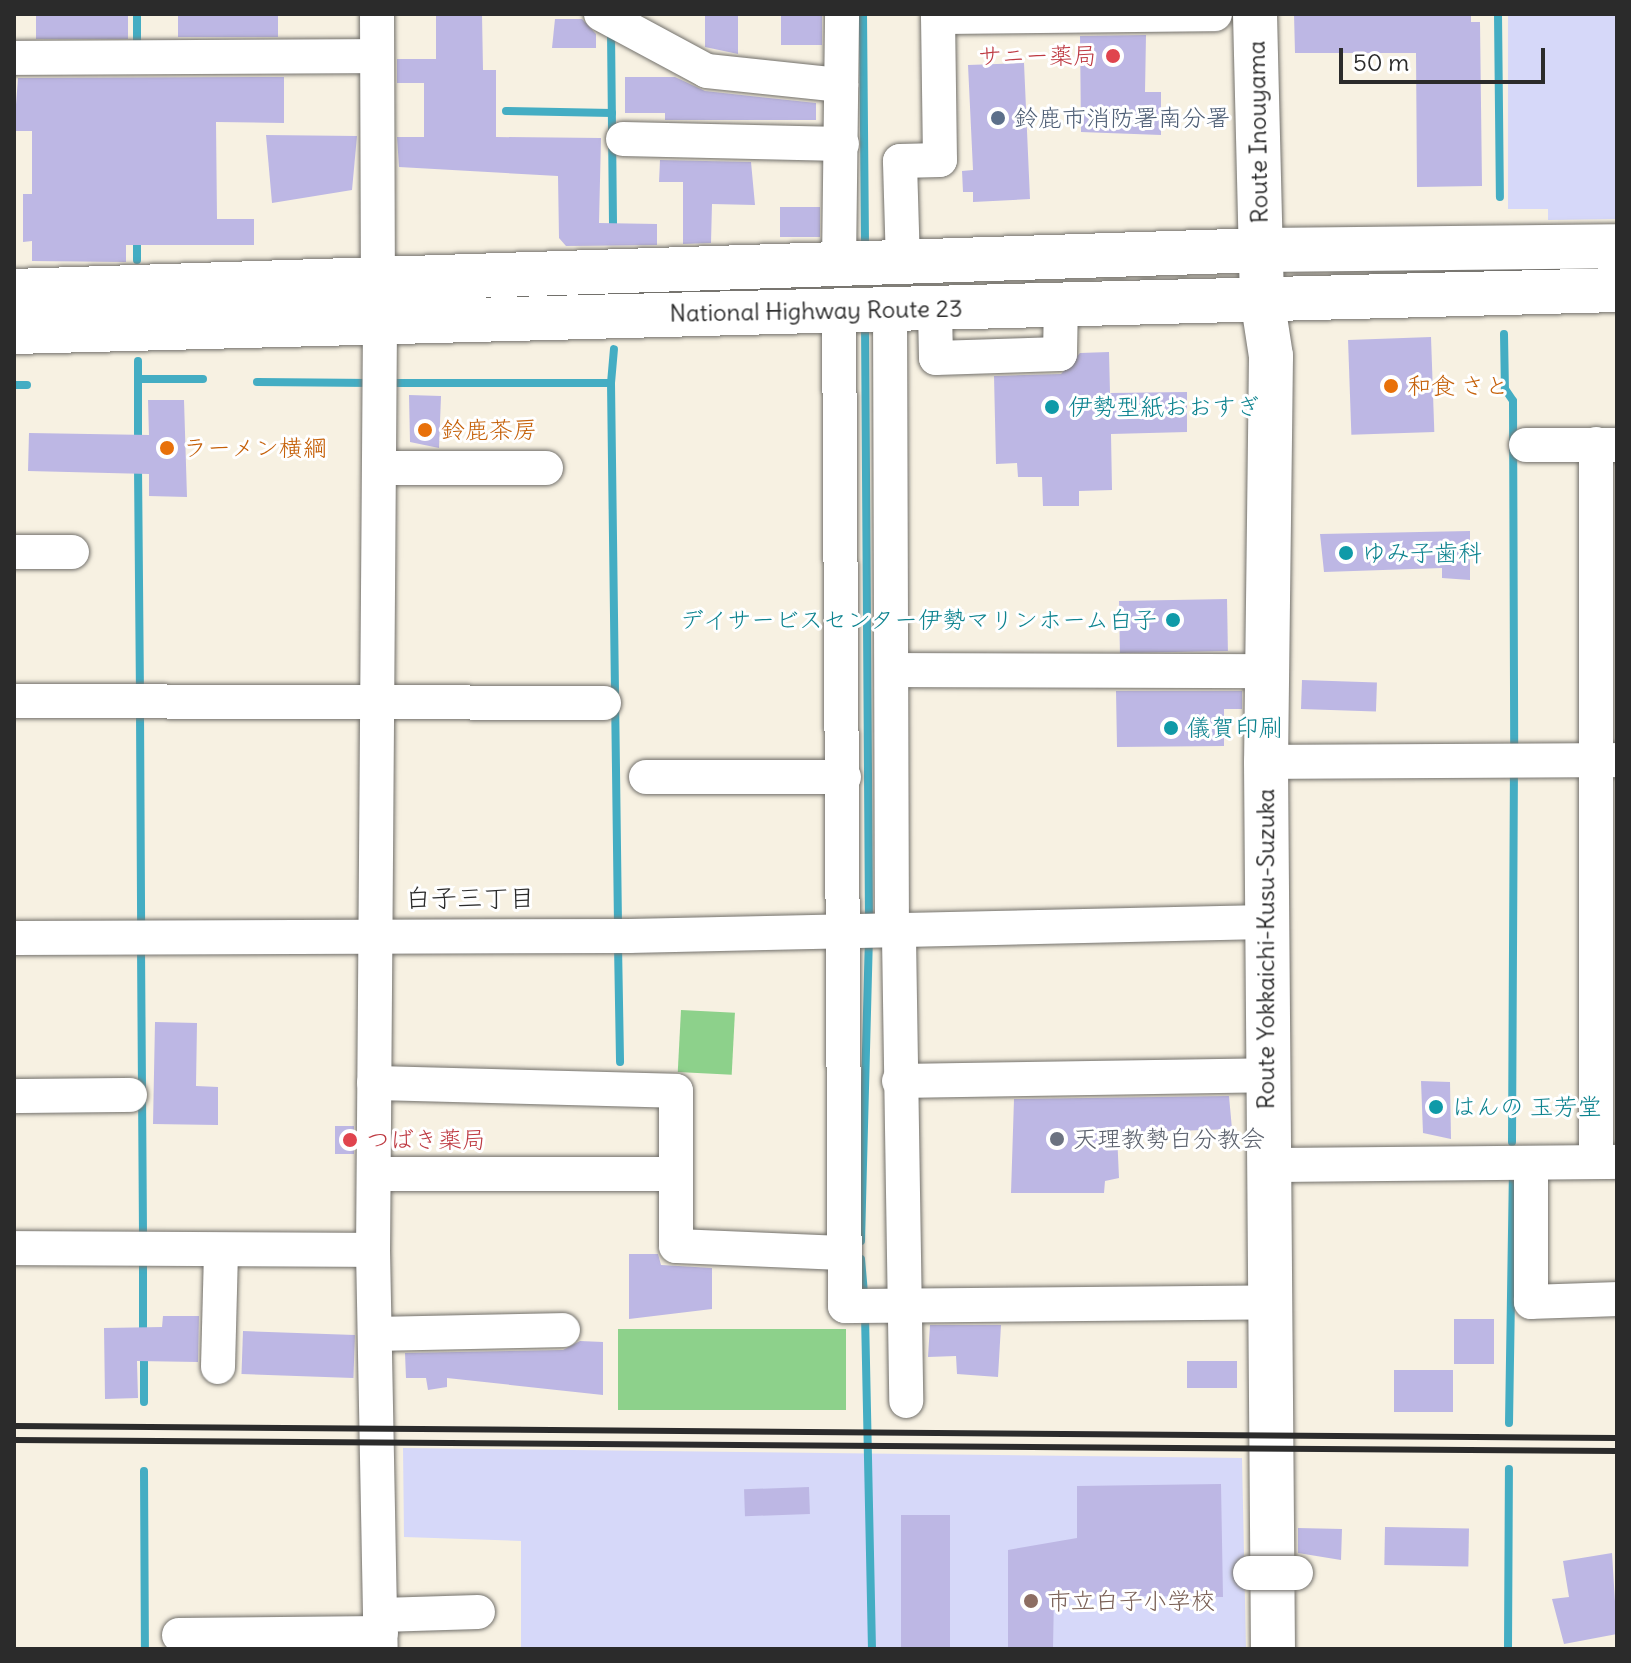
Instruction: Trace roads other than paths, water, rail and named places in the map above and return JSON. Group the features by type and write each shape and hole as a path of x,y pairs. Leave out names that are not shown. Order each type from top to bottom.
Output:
{"main road":[{"name":"Route Inouyama","path":"1255,14 1261,250"},
{"name":"National Highway Route 23","path":"14,332 379,304 866,283 1261,250 1617,246"},
{"name":"Route Yokkaichi-Kusu-Suzuka","path":"1261,250 1262,298 1271,356 1266,1075 1273,1649"},
{"name":"National Highway Route 23","path":"866,283 935,310 1262,298 1617,290"},
{"name":"National Highway Route 23","path":"14,291 379,304"}],"street":[{"path":"377,14 380,699 373,1250 379,1334 381,1632"},
{"path":"842,14 842,144 866,283 896,670 892,928 899,937 897,1306 906,1401"},
{"path":"1215,14 938,17 940,160 900,161 866,283 844,777 845,1306 1269,1302"},
{"path":"614,19 707,71 841,85"},
{"path":"14,58 377,56"},
{"path":"623,139 842,144"},
{"path":"1267,1165 1606,1162 1606,445 1526,445"},
{"path":"379,468 546,468"},
{"path":"14,552 72,552"},
{"path":"896,670 1267,671"},
{"path":"14,701 380,699 604,703"},
{"path":"1266,762 1606,760"},
{"path":"646,777 844,777"},
{"path":"14,938 616,936 1266,922"},
{"path":"899,1081 1266,1075"},
{"path":"374,1083 676,1091 676,1246 843,1253"},
{"path":"14,1096 130,1095"},
{"path":"1520,1163 1531,1302 1617,1299"},
{"path":"375,1174 676,1174"},
{"path":"14,1248 373,1250"},
{"path":"218,1367 221,1251"},
{"path":"379,1334 563,1330"},
{"path":"1250,1573 1296,1573"},
{"path":"179,1635 381,1632 478,1612"}],"waterway":[{"path":"137,14 137,49"},
{"path":"863,14 865,249"},
{"path":"1498,14 1500,197"},
{"path":"611,32 613,234"},
{"path":"506,111 612,113"},
{"path":"137,235 137,260"},
{"path":"865,323 869,921"},
{"path":"1504,334 1505,389 1513,401 1514,751"},
{"path":"611,383 614,349"},
{"path":"138,361 138,445"},
{"path":"138,379 203,379"},
{"path":"257,382 372,383"},
{"path":"386,383 611,383 618,928"},
{"path":"14,385 27,385"},
{"path":"138,467 140,693"},
{"path":"140,711 141,929"},
{"path":"1512,1142 1514,769"},
{"path":"861,1241 869,939"},
{"path":"618,945 620,1062"},
{"path":"141,947 143,1241"},
{"path":"1509,1423 1513,1177"},
{"path":"143,1259 143,1337"},
{"path":"861,1259 864,1297"},
{"path":"865,1315 872,1649"},
{"path":"144,1350 144,1402"},
{"path":"1508,1649 1509,1469"},
{"path":"144,1471 145,1649"}],"railway":[{"path":"14,1426 1617,1438"},
{"path":"14,1440 1617,1451"}],"place":[{"name":"サニー薬局","path":"1113,56"},
{"name":"鈴鹿市消防署南分署","path":"998,118"},
{"name":"和食 さと","path":"1391,386"},
{"name":"伊勢型紙おおすぎ","path":"1052,407"},
{"name":"鈴鹿茶房","path":"425,430"},
{"name":"ラーメン横綱","path":"167,448"},
{"name":"ゆみ子歯科","path":"1346,553"},
{"name":"デイサービスセンター伊勢マリンホーム白子","path":"1173,620"},
{"name":"儀賀印刷","path":"1171,728"},
{"name":"はんの 玉芳堂","path":"1436,1107"},
{"name":"天理教勢白分教会","path":"1057,1139"},
{"name":"つばき薬局","path":"350,1140"},
{"name":"市立白子小学校","path":"1031,1601"}],"district":[{"name":"白子三丁目","path":"470,898"}]}
